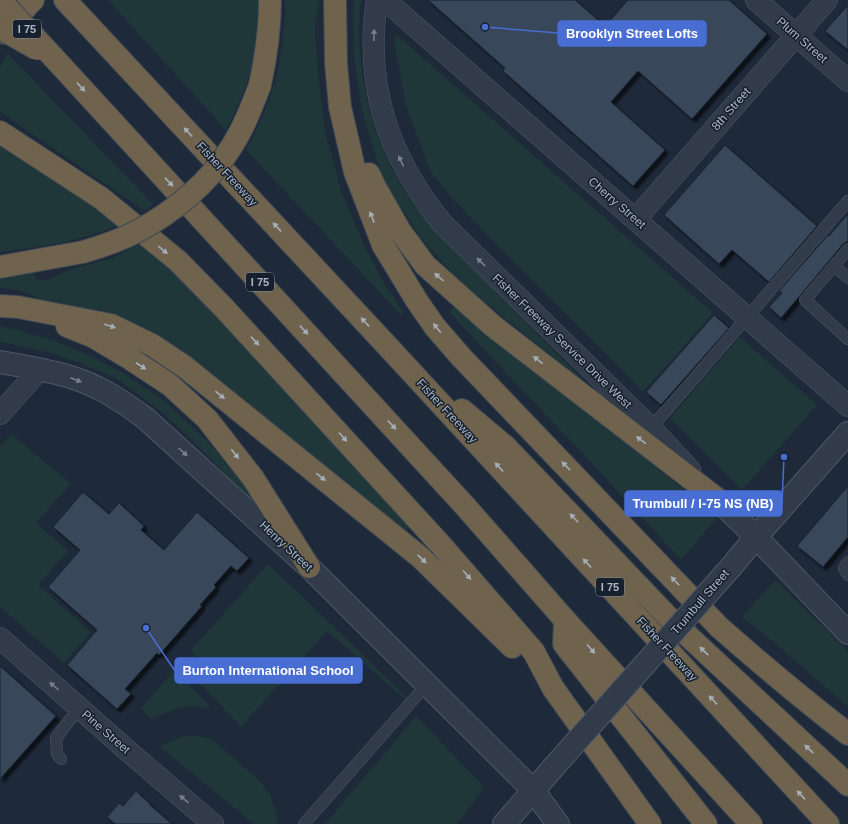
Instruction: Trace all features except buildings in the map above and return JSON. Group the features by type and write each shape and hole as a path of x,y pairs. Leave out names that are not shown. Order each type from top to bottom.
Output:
{"highway":[{"name":"I 75","path":"0,0 466,506 565,620 751,824"},
{"path":"0,39 33,0"},
{"name":"Fisher Freeway","path":"65,0 392,351 828,824"},
{"path":"0,267 83,252 115,242 156,221 180,204 202,184 219,166 233,145 249,113 260,85 266,58 270,0"},
{"path":"335,0 336,63 340,107 355,172 382,244 435,327 462,358 719,626 742,648 848,734"},
{"path":"0,28 54,58"},
{"path":"340,107 375,187 400,232 425,265 493,326 716,498"},
{"path":"0,132 101,198 178,261 224,308 440,544 534,652 553,688 650,824"},
{"path":"9,306 111,325 152,345 185,367 420,557 553,688"},
{"path":"9,306 92,336 170,385 207,418 253,478 309,567"},
{"path":"392,351 506,447 672,620 848,785"},
{"path":"565,620 564,644 706,824"}],"street":[{"name":"Fisher Freeway Service Drive West","path":"377,0 374,18 374,54 375,75 382,115 404,167 428,206 442,223 651,428 716,498 756,537 848,633"},
{"name":"Cherry Street","path":"385,0 848,406"},
{"name":"Plum Street","path":"756,0 848,81"},
{"name":"8th Street","path":"636,220 827,0"},
{"name":"Henry Street","path":"0,362 71,377 98,388 122,401 145,418 309,567 533,790 558,824"},
{"path":"0,414 39,370"},
{"name":"Trumbull Street","path":"504,824 848,433"},
{"name":"Pine Street","path":"0,638 128,752 213,824"}],"lane":[{"path":"651,428 848,201"},
{"path":"848,249 805,300 848,339"},
{"path":"834,266 848,278"},
{"path":"848,562 844,568 848,575"},
{"path":"304,824 427,684"},
{"path":"61,759 57,754 56,738 79,708"}],"green space":[{"path":"108,0 258,0 257,37 252,65 242,95 226,130"},
{"path":"285,0 319,0 315,28 318,74 325,132 342,193 363,243 385,285 404,313 401,315 246,150 266,108 275,83 283,41"},
{"path":"354,0 361,0 359,25 360,51 368,104 385,154 410,199 435,229 584,381 460,281 420,237 388,187 377,161 363,115 354,59"},
{"path":"394,36 398,36 713,313 643,392 493,241 453,199 430,171 406,106"},
{"path":"7,53 153,204 145,211 0,112 0,68"},
{"path":"0,142 122,223 78,239 0,252"},
{"path":"144,242 179,274 410,527 404,532 344,481 103,316 67,304 37,299 36,296 18,290 0,288 0,279 33,273 37,280 46,280 72,269 113,258"},
{"path":"454,307 506,350 594,417 683,489 698,499 716,519 681,560 449,312"},
{"path":"0,326 55,341 84,353 122,372 166,402 210,444 258,503 264,514 204,452 163,413 117,379 80,363 51,353 0,342"},
{"path":"740,337 817,405 742,490 670,418"},
{"path":"11,434 71,484 36,523 68,551 38,585 91,632 64,663 0,607 0,446"},
{"path":"268,564 407,697 405,699 327,631 241,727 194,677 204,663 191,650"},
{"path":"775,580 848,651 848,707 776,644 742,617"},
{"path":"174,671 211,707 183,707 151,719 141,708"},
{"path":"416,716 484,787 457,824 325,824"},
{"path":"194,735 211,739 259,780 270,795 276,811 278,824 254,824 159,746 182,737"}],"place":[{"name":"Brooklyn Street Lofts","path":"485,27"},
{"name":"Trumbull / I-75 NS (NB)","path":"784,457"},
{"name":"Burton International School","path":"146,628"}]}
